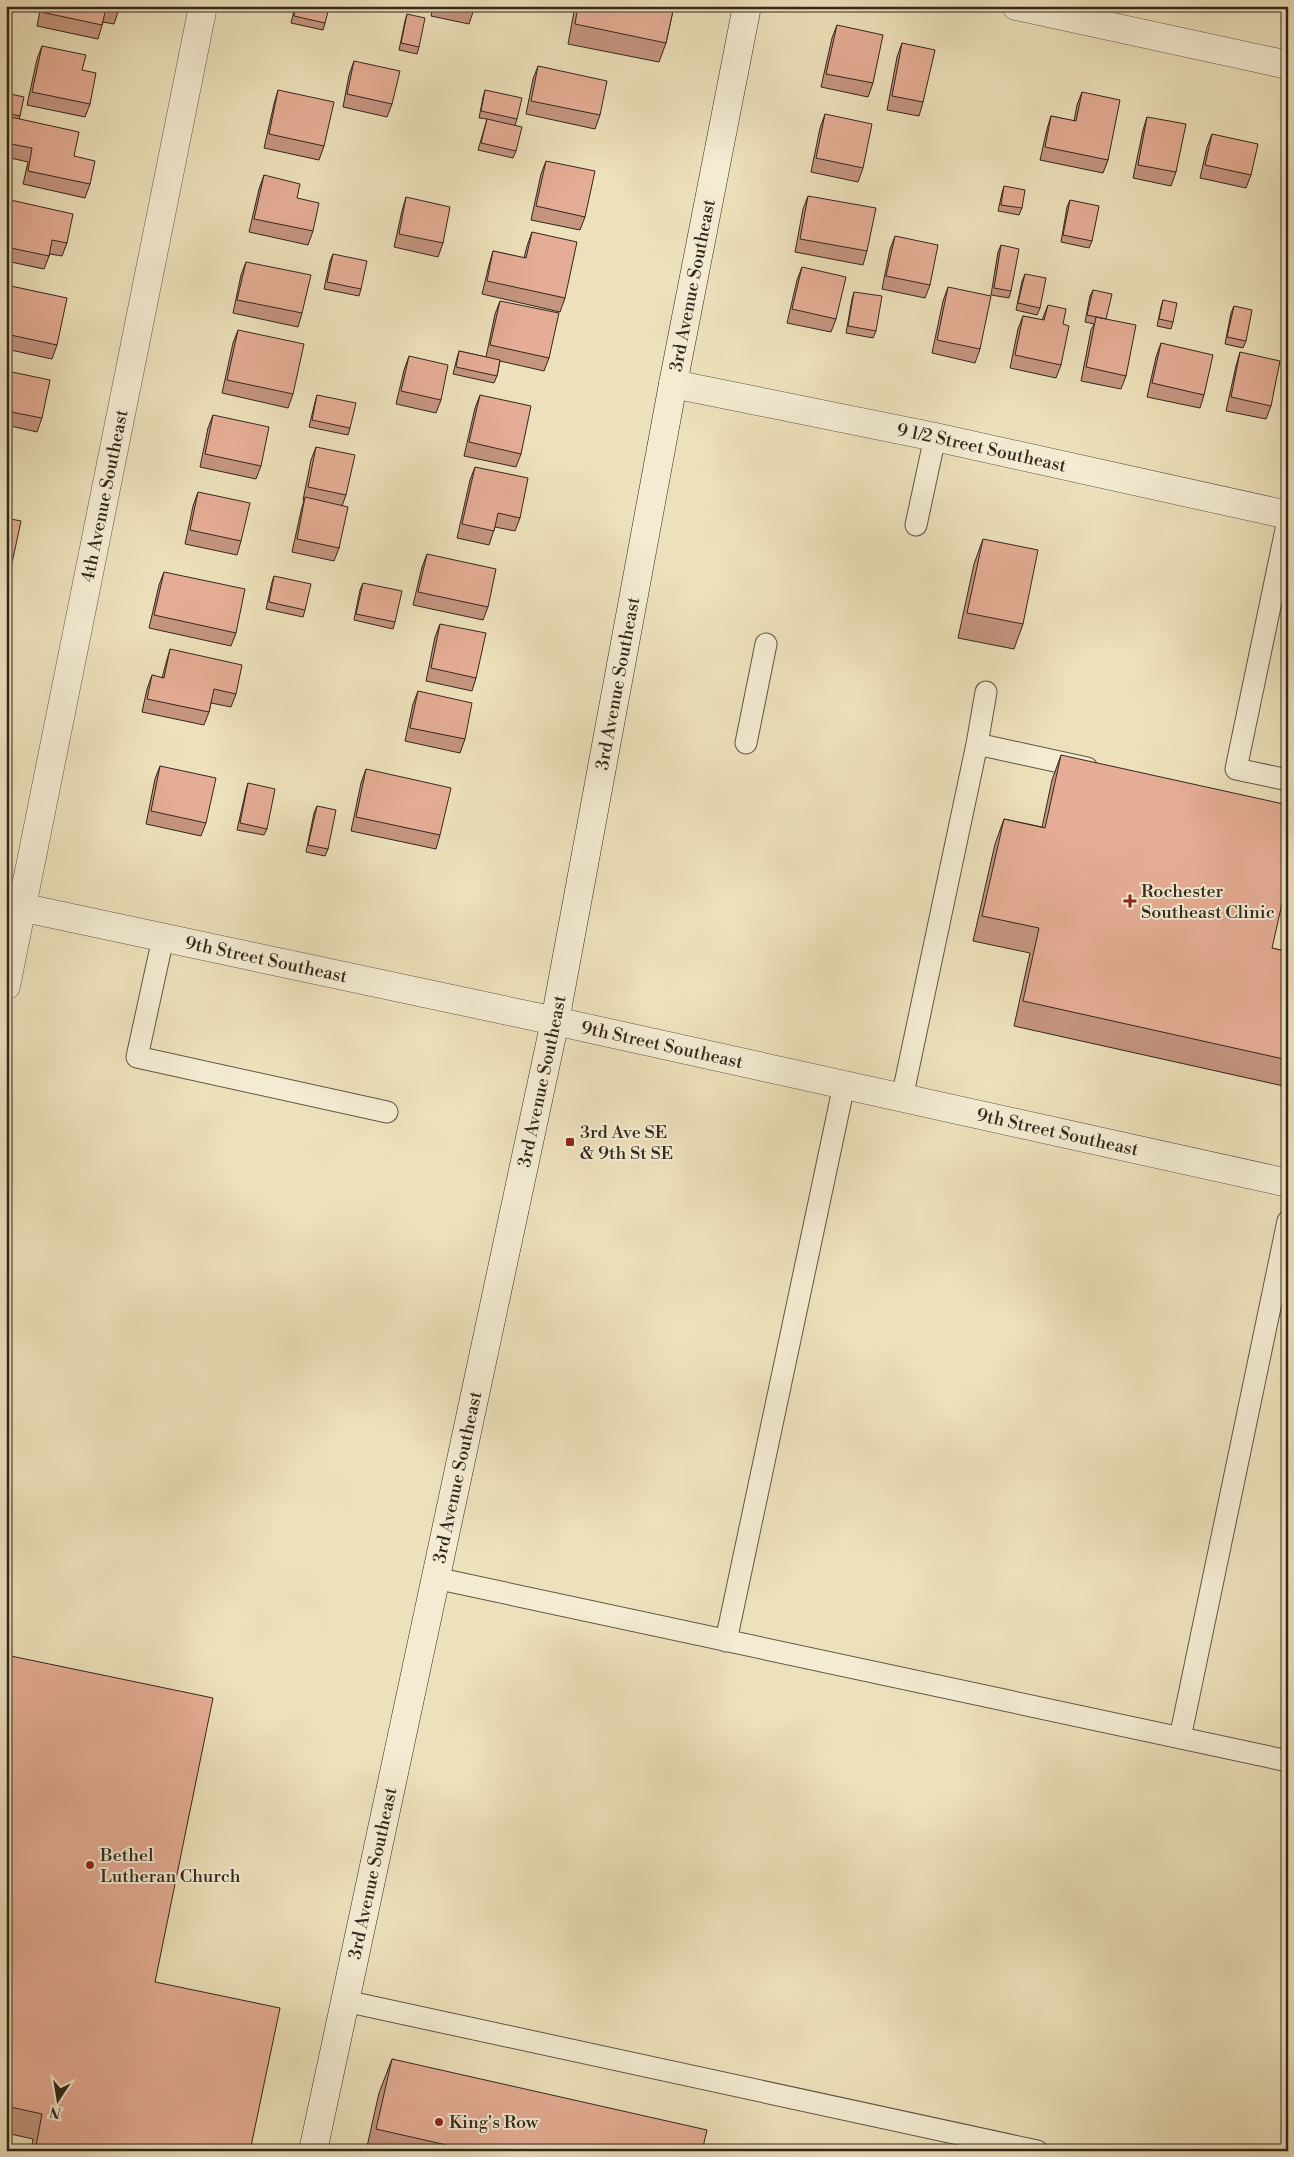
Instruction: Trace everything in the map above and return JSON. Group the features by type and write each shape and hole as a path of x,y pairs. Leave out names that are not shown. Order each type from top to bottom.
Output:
{"street":[{"name":"4th Avenue Southeast","path":"6,986 15,906 203,6"},
{"name":"3rd Avenue Southeast","path":"312,2151 555,1020 746,6"},
{"path":"1016,6 1288,65"},
{"name":"9 1/2 Street Southeast","path":"674,384 935,438 1288,515"},
{"name":"9th Street Southeast","path":"15,906 555,1020 1288,1183"}],"lane":[{"path":"916,525 935,438"},
{"path":"1288,520 1236,769 1288,780"},
{"path":"746,743 766,644"},
{"path":"902,1098 977,744 986,692"},
{"path":"977,744 1103,772"},
{"path":"163,938 137,1057 387,1112"},
{"path":"726,1641 844,1085"},
{"path":"1180,1738 1288,1221"},
{"path":"435,1578 1288,1761"},
{"path":"345,2000 1037,2151"}],"building":[{"path":"43,6 120,6 119,11 106,8 102,25 41,12"},
{"path":"296,6 329,8 325,23 294,16"},
{"path":"454,6 475,6 474,10"},
{"path":"578,6 674,6 666,43 575,24"},
{"path":"407,14 425,18 419,47 401,43"},
{"path":"837,25 883,35 873,83 826,74"},
{"path":"902,43 935,50 923,102 892,96"},
{"path":"42,46 86,55 82,70 96,73 90,104 32,92"},
{"path":"354,61 400,71 392,104 347,94"},
{"path":"538,66 607,81 600,115 531,101"},
{"path":"278,90 334,102 324,146 269,134"},
{"path":"485,90 522,98 517,119 481,111"},
{"path":"1082,92 1120,100 1108,160 1045,147 1051,116 1076,121"},
{"path":"6,93 24,97 20,116 6,113"},
{"path":"825,114 872,124 863,168 816,158"},
{"path":"6,116 79,132 74,156 95,161 90,184 28,171 32,148 6,143"},
{"path":"1147,117 1186,124 1176,172 1138,165"},
{"path":"487,119 522,127 516,151 481,143"},
{"path":"1212,134 1258,144 1251,175 1205,165"},
{"path":"546,161 595,171 585,217 536,206"},
{"path":"264,175 300,184 297,198 319,203 313,231 254,219"},
{"path":"1004,186 1025,190 1022,208 1001,205"},
{"path":"808,196 876,208 867,251 800,239"},
{"path":"406,197 450,207 443,243 399,234"},
{"path":"6,199 73,214 67,243 52,240 49,256 6,247"},
{"path":"1070,200 1099,206 1092,241 1063,235"},
{"path":"532,232 577,242 565,298 487,281 493,251 526,258"},
{"path":"895,236 938,245 930,285 886,276"},
{"path":"1001,245 1019,249 1011,291 994,288"},
{"path":"333,254 367,261 361,289 327,282"},
{"path":"246,262 311,275 302,313 237,300"},
{"path":"802,267 846,277 836,319 792,309"},
{"path":"1025,274 1046,278 1040,308 1018,303"},
{"path":"6,285 67,298 57,345 6,334"},
{"path":"948,287 991,296 980,349 937,340"},
{"path":"1093,290 1112,294 1106,319 1087,315"},
{"path":"854,292 882,296 876,331 848,326"},
{"path":"1163,300 1177,303 1173,322 1159,319"},
{"path":"500,301 559,313 549,358 490,345"},
{"path":"1048,305 1066,309 1063,324 1069,326 1061,365 1015,355 1023,316 1044,320"},
{"path":"1234,306 1252,310 1246,341 1227,337"},
{"path":"1096,317 1136,325 1126,376 1086,367"},
{"path":"238,330 304,344 293,394 227,380"},
{"path":"1161,343 1213,355 1204,395 1152,383"},
{"path":"459,351 500,360 497,376 456,367"},
{"path":"1240,352 1280,361 1271,406 1231,397"},
{"path":"409,356 448,365 441,400 401,391"},
{"path":"7,371 50,380 42,418 6,411"},
{"path":"317,395 356,403 350,428 312,420"},
{"path":"480,395 531,406 521,454 469,442"},
{"path":"213,415 269,427 261,466 205,454"},
{"path":"316,447 355,455 346,495 308,487"},
{"path":"475,467 528,478 520,518 498,513 494,531 462,524"},
{"path":"198,492 250,503 241,541 190,530"},
{"path":"305,497 348,507 339,548 297,539"},
{"path":"6,518 21,521 12,563 6,561"},
{"path":"983,539 1038,550 1023,624 967,613"},
{"path":"427,554 496,569 488,607 418,592"},
{"path":"164,572 245,589 236,633 154,615"},
{"path":"274,576 311,584 305,610 269,602"},
{"path":"363,583 402,591 395,622 356,614"},
{"path":"440,624 486,633 476,678 431,668"},
{"path":"170,649 242,665 236,694 214,689 209,712 147,699 152,675 164,678"},
{"path":"418,691 472,703 465,739 410,728"},
{"name":"Rochester Southeast Clinic","path":"1061,755 1288,805 1288,877 1272,948 1288,952 1288,1060 1023,1001 1039,928 982,916 1004,819 1045,828"},
{"path":"160,766 216,778 206,823 151,811"},
{"path":"366,769 451,788 440,835 356,817"},
{"path":"248,783 275,789 267,829 240,823"},
{"path":"317,806 336,810 328,849 308,845"},
{"name":"Bethel Lutheran Church","path":"6,1655 213,1698 155,1982 280,2008 250,2151 35,2151 42,2114 6,2106"},
{"path":"392,2059 707,2130 702,2151 473,2151 376,2129"}],"place":[{"name":"Rochester Southeast Clinic","path":"1130,901"},
{"name":"3rd Ave SE & 9th St SE","path":"570,1142"},
{"name":"Bethel Lutheran Church","path":"90,1865"},
{"name":"King's Row","path":"439,2122"}]}
